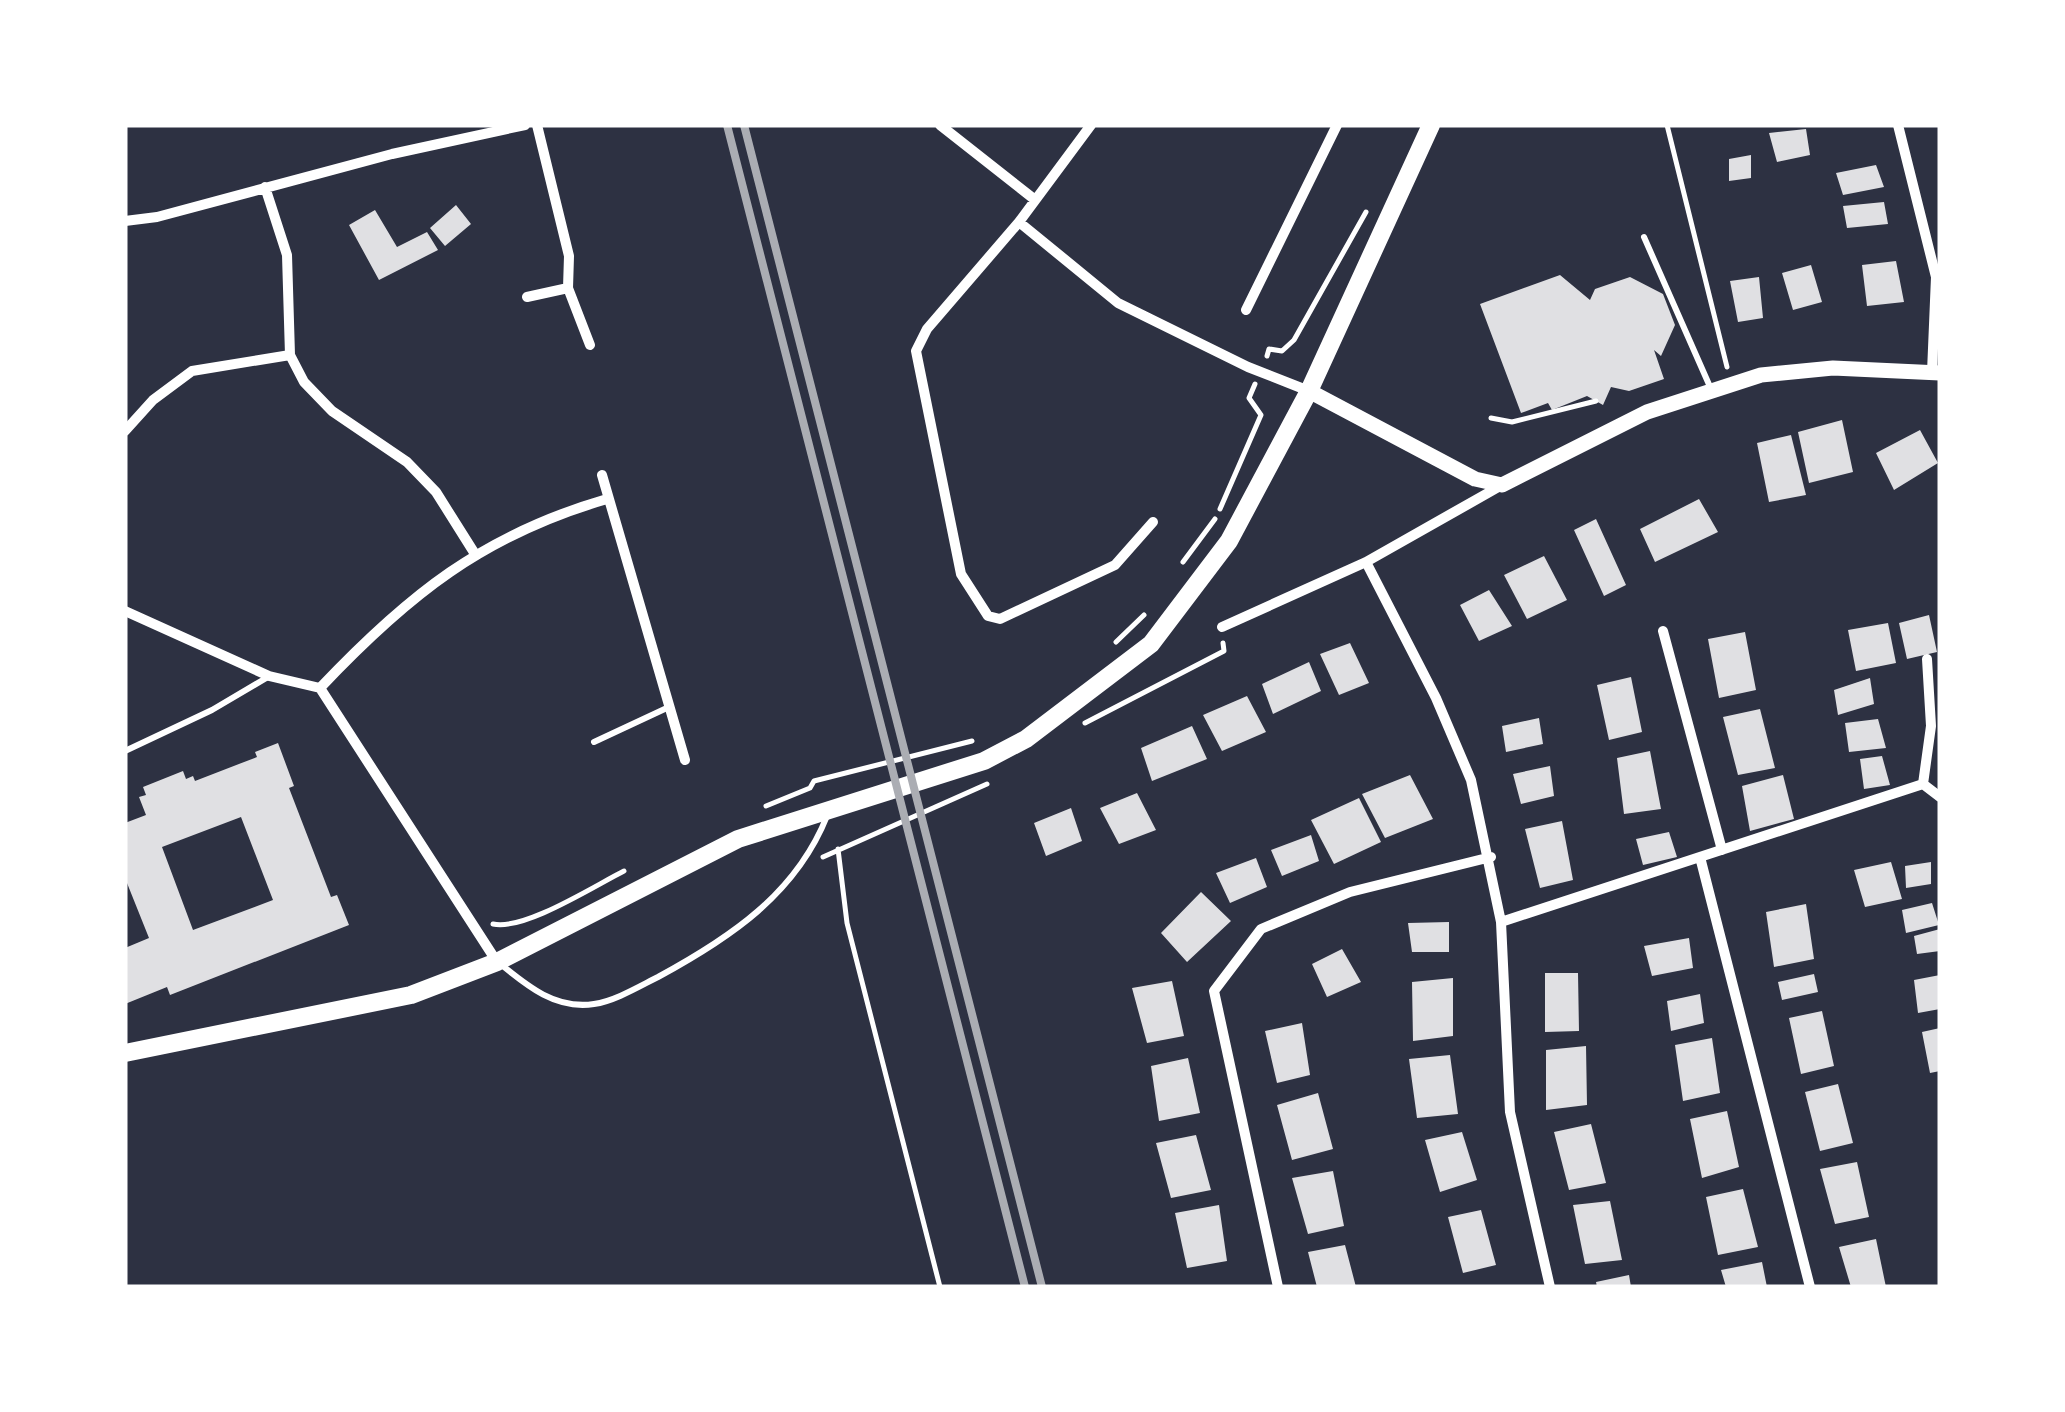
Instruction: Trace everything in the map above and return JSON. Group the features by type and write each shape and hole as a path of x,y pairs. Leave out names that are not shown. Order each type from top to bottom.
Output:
{"main road":[{"path":"125,1054 411,995 498,962 738,838 984,760 1026,739 1151,644 1229,541 1309,391 1431,125"}],"street":[{"path":"125,221 157,218 525,125"},
{"path":"537,125 569,256 568,288 590,345"},
{"path":"940,125 1034,198"},
{"path":"1091,125 1019,222 927,329 916,351 961,574 988,616 1000,619 1114,565 1153,522"},
{"path":"1246,310 1337,125"},
{"path":"1222,627 1366,562 1502,485 1647,412 1761,375 1833,368 1936,373 1936,277 1898,125"},
{"path":"265,188 288,255 290,355 304,382 332,411 407,462 436,492 474,554"},
{"path":"1019,222 1118,303 1248,367 1309,391 1475,479 1502,485"},
{"path":"527,297 568,288"},
{"path":"125,431 153,400 192,370 290,355"},
{"path":"602,475 685,760"},
{"path":"320,688 364,642 474,554 543,518 607,499"},
{"path":"1366,562 1464,764 1490,858 1501,922 1510,1112 1550,1287"},
{"path":"125,611 269,676 320,688 498,962"},
{"path":"1664,631 1722,850"},
{"path":"1923,784 1932,726 1927,659"},
{"path":"1501,922 1923,784"},
{"path":"1923,784 1940,797"},
{"path":"1278,1287 1214,991 1261,929 1350,892 1490,858"},
{"path":"1700,858 1810,1287"}],"lane":[{"path":"1644,237 1712,390"},
{"path":"125,750 212,710 269,676"},
{"path":"594,742 669,707"},
{"path":"498,962 542,997 594,1004 641,986 717,945 772,900 808,855 830,808"}],"path":[{"path":"1667,125 1731,384"},
{"path":"1269,349 1282,351 1294,340 1367,209"},
{"path":"1182,564 1216,517 1261,415 1249,398"},
{"path":"1491,418 1512,422 1596,401"},
{"path":"1110,647 1148,612"},
{"path":"1068,732 1224,651 1222,627"},
{"path":"755,810 810,788 814,781 975,740"},
{"path":"940,1287 847,923 841,848 994,781"},
{"path":"481,916 504,926 524,920 630,868"}],"building":[{"path":"1806,129 1810,155 1777,162 1769,133"},
{"path":"1751,155 1751,178 1729,181 1729,159"},
{"path":"1876,165 1884,187 1843,195 1836,173"},
{"path":"1884,202 1888,224 1847,228 1843,206"},
{"path":"456,205 471,224 445,246 430,228"},
{"path":"375,210 397,247 427,232 438,250 379,280 349,225"},
{"path":"1896,261 1904,302 1867,306 1862,265"},
{"path":"1811,265 1822,302 1793,310 1782,273"},
{"path":"1560,275 1590,300 1595,289 1630,277 1663,294 1675,325 1661,356 1654,350 1664,379 1629,391 1611,387 1603,405 1587,396 1552,410 1548,403 1521,413 1480,304"},
{"path":"1759,277 1763,318 1738,322 1730,281"},
{"path":"1842,420 1853,472 1809,483 1798,432"},
{"path":"1920,430 1938,463 1894,490 1876,453"},
{"path":"1791,435 1806,495 1769,502 1757,443"},
{"path":"1699,499 1718,532 1655,562 1640,529"},
{"path":"1596,519 1626,585 1604,596 1574,530"},
{"path":"1544,556 1567,600 1527,619 1504,575"},
{"path":"1489,590 1512,626 1479,641 1460,605"},
{"path":"1929,615 1937,652 1907,659 1899,623"},
{"path":"1888,623 1896,663 1856,671 1848,630"},
{"path":"1745,632 1756,690 1719,698 1708,639"},
{"path":"1350,643 1369,683 1339,695 1320,654"},
{"path":"1309,662 1321,691 1273,714 1262,684"},
{"path":"1631,677 1642,732 1609,740 1597,685"},
{"path":"1870,678 1874,704 1838,715 1834,690"},
{"path":"1247,696 1266,732 1222,751 1203,715"},
{"path":"1760,709 1775,768 1738,775 1723,717"},
{"path":"1539,718 1543,744 1506,752 1502,726"},
{"path":"1878,719 1886,748 1849,752 1845,723"},
{"path":"1192,726 1207,759 1152,781 1141,748"},
{"path":"278,743 294,786 289,788 331,897 337,895 349,925 170,995 167,987 125,1004 125,948 149,938 125,878 125,823 146,815 139,797 146,795 143,787 183,771 186,779 193,776 195,781 257,757 255,752","holes":["241,817 273,900 193,930 162,847"]},
{"path":"1650,751 1661,809 1624,814 1617,758"},
{"path":"1882,756 1890,785 1864,789 1860,759"},
{"path":"1550,766 1554,796 1521,804 1513,774"},
{"path":"1410,775 1433,819 1385,838 1362,794"},
{"path":"1783,775 1794,819 1750,831 1742,786"},
{"path":"1137,793 1156,830 1119,844 1100,808"},
{"path":"1359,798 1381,842 1334,864 1311,820"},
{"path":"1071,808 1082,841 1046,856 1034,823"},
{"path":"1562,821 1573,880 1540,888 1525,829"},
{"path":"1669,832 1677,857 1643,865 1636,839"},
{"path":"1311,835 1319,861 1282,876 1271,850"},
{"path":"1256,858 1267,887 1230,903 1216,873"},
{"path":"1891,862 1902,899 1865,907 1854,870"},
{"path":"1931,862 1931,884 1906,888 1905,866"},
{"path":"1201,892 1231,921 1187,962 1161,933"},
{"path":"1932,903 1939,925 1906,933 1902,910"},
{"path":"1806,904 1814,959 1774,967 1766,912"},
{"path":"1449,922 1449,952 1412,952 1408,923"},
{"path":"1940,929 1940,951 1917,954 1914,936"},
{"path":"1689,938 1693,968 1652,976 1644,946"},
{"path":"1342,949 1361,982 1327,997 1312,964"},
{"path":"1545,973 1578,973 1579,1031 1545,1032"},
{"path":"1814,974 1818,992 1782,1000 1778,982"},
{"path":"1940,975 1940,1009 1918,1013 1914,980"},
{"path":"1453,978 1453,1036 1413,1041 1412,982"},
{"path":"1172,981 1184,1036 1147,1043 1132,988"},
{"path":"1700,994 1704,1023 1671,1031 1667,1001"},
{"path":"1822,1011 1834,1066 1801,1074 1789,1018"},
{"path":"1302,1023 1310,1075 1277,1083 1265,1031"},
{"path":"1940,1028 1940,1071 1930,1073 1922,1032"},
{"path":"1712,1038 1720,1093 1683,1101 1675,1045"},
{"path":"1586,1046 1587,1105 1546,1110 1546,1050"},
{"path":"1450,1055 1458,1114 1417,1118 1409,1059"},
{"path":"1188,1058 1200,1113 1159,1121 1151,1066"},
{"path":"1838,1084 1853,1143 1820,1151 1805,1092"},
{"path":"1318,1093 1333,1149 1292,1160 1277,1105"},
{"path":"1727,1111 1739,1167 1702,1178 1690,1119"},
{"path":"1591,1124 1606,1183 1569,1190 1554,1132"},
{"path":"1462,1132 1477,1180 1440,1192 1425,1140"},
{"path":"1196,1135 1211,1190 1171,1198 1156,1143"},
{"path":"1857,1162 1869,1217 1835,1224 1820,1169"},
{"path":"1333,1171 1344,1226 1308,1234 1292,1178"},
{"path":"1743,1189 1758,1247 1718,1255 1706,1197"},
{"path":"1610,1201 1622,1260 1585,1264 1573,1205"},
{"path":"1219,1205 1227,1261 1187,1268 1175,1213"},
{"path":"1481,1210 1496,1265 1463,1273 1448,1217"},
{"path":"1876,1239 1886,1287 1851,1287 1839,1247"},
{"path":"1345,1245 1356,1287 1317,1287 1308,1252"},
{"path":"1762,1262 1767,1287 1726,1287 1721,1270"},
{"path":"1629,1275 1631,1287 1597,1287 1596,1282"}],"railway":[{"path":"727,125 1025,1287"},
{"path":"744,125 1042,1287"}]}
